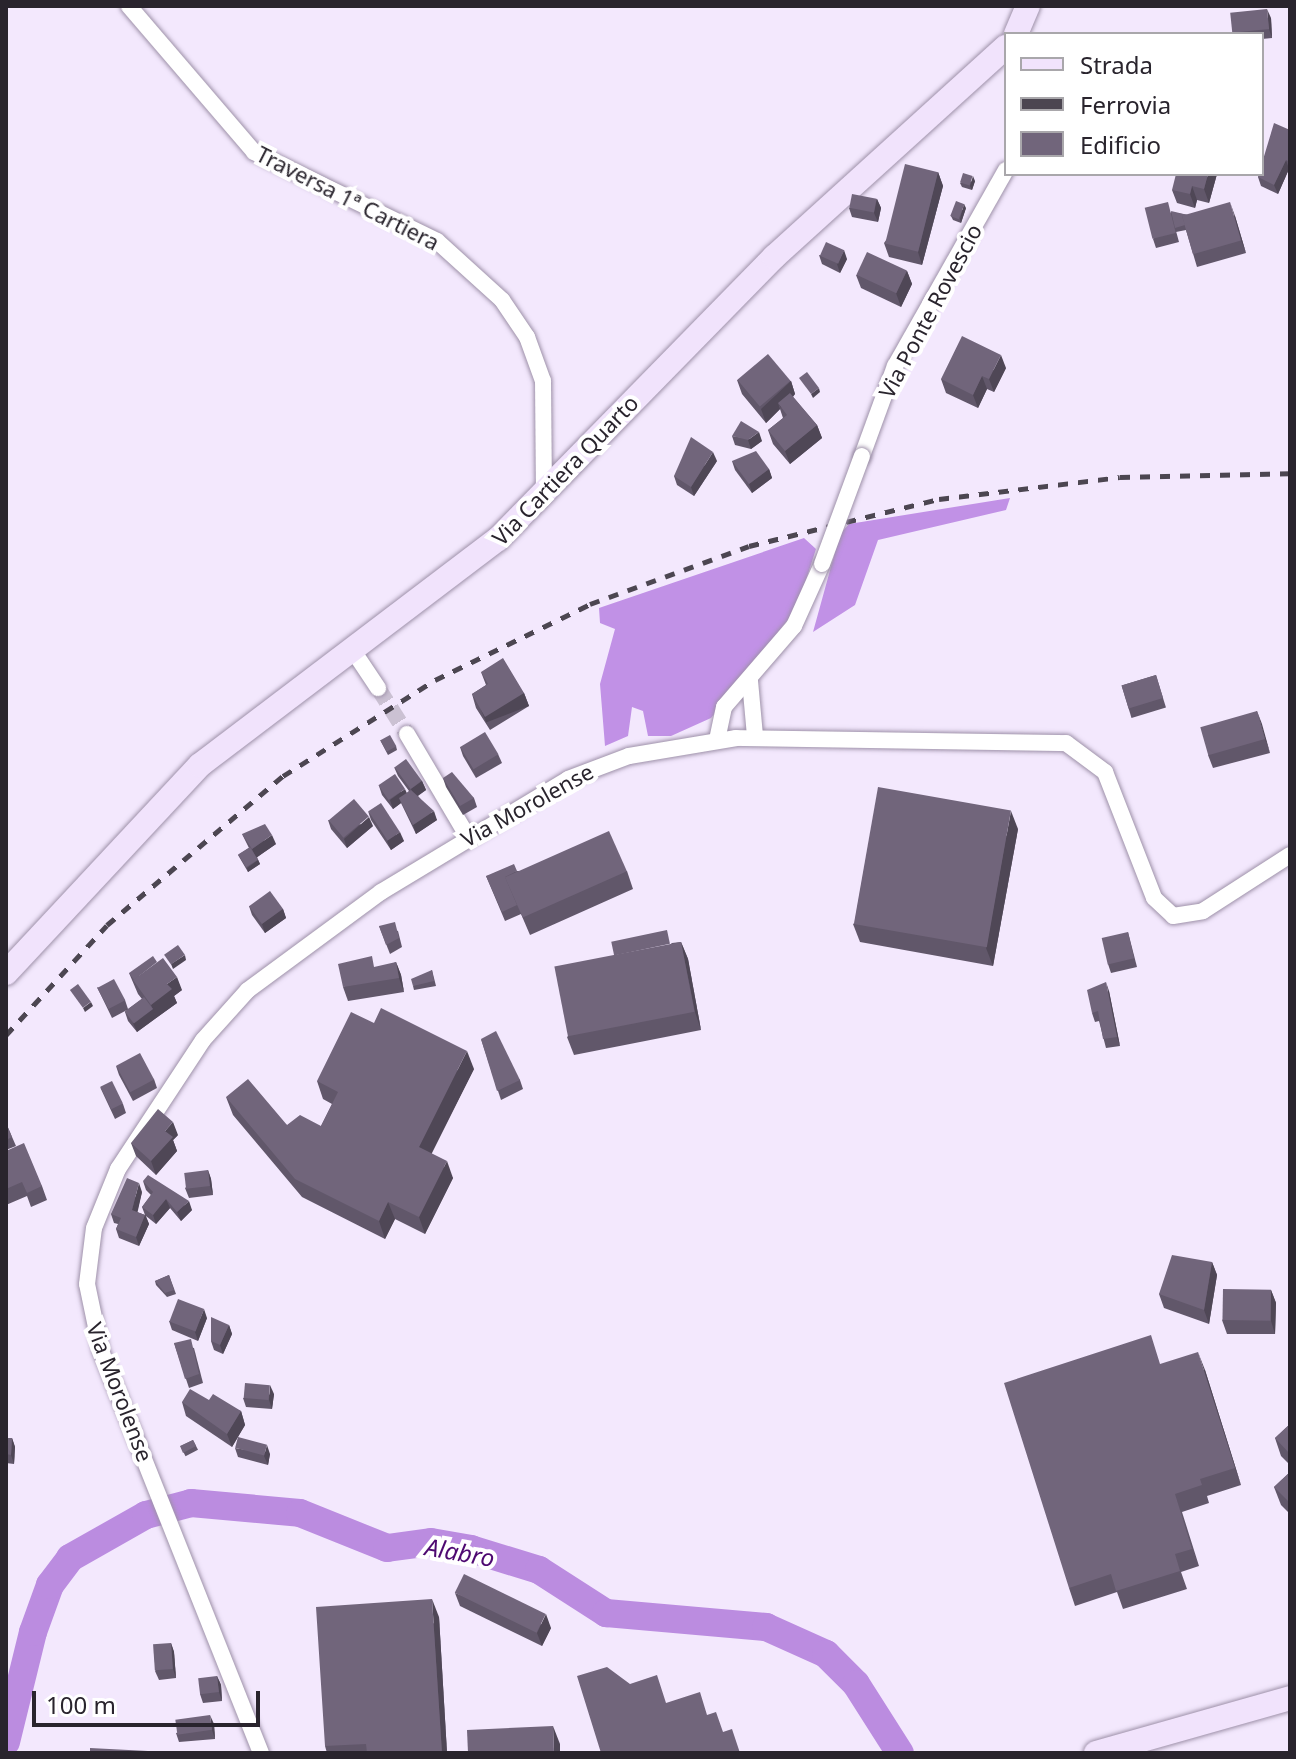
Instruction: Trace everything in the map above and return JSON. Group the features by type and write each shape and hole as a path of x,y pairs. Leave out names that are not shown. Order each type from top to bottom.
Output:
{"street":[{"name":"Traversa 1ª Cartiera","path":"129,6 247,147 437,241 502,300 527,337 543,381 544,495"},
{"path":"1017,32 1028,6"},
{"name":"Via Cartiera Quarto","path":"6,973 229,740 473,560 544,495 774,257 1004,49"},
{"name":"Via Ponte Rovescio","path":"750,681 798,619 822,564 895,366 1004,174"},
{"path":"352,649 378,688"},
{"path":"750,681 755,736"},
{"path":"717,740 722,712 750,681"},
{"path":"407,734 468,837"},
{"name":"Via Morolense","path":"261,1753 89,1306 91,1238 111,1184 180,1071 238,1000 308,943 468,837 592,767 717,740 755,736 1066,743 1105,772 1154,898 1173,916 1203,911 1290,855"},
{"path":"1271,868 1290,870"},
{"path":"1096,1753 1290,1698"}],"shaded area":[{"path":"1010,498 1006,510 878,540 855,605 813,632 840,534 849,524"},
{"path":"804,538 816,549 797,608 711,718 671,736 648,736 643,711 632,707 628,736 605,746 600,684 615,629 600,623 599,608"}],"building":[{"path":"1267,9 1269,29 1232,32 1230,13"},
{"path":"1274,123 1290,130 1290,162 1286,160 1274,185 1258,177 1264,176 1264,156"},
{"path":"905,164 938,172 918,252 885,244"},
{"path":"963,173 973,176 970,185 960,183"},
{"path":"1176,176 1207,176 1204,189 1192,186 1190,194 1172,190"},
{"path":"852,194 877,199 874,213 849,208"},
{"path":"956,201 964,204 959,219 950,216"},
{"path":"1168,202 1176,233 1152,239 1145,208"},
{"path":"1230,202 1241,240 1193,254 1182,216"},
{"path":"1171,211 1188,215 1182,216 1185,225 1175,228"},
{"path":"826,242 844,250 838,264 820,256"},
{"path":"867,252 907,271 896,293 856,275"},
{"path":"962,336 1001,355 989,379 982,376 973,395 941,379"},
{"path":"768,354 790,381 760,407 737,380"},
{"path":"807,372 819,388 811,394 799,378"},
{"path":"790,393 817,425 785,451 768,430 787,415 778,403"},
{"path":"741,421 759,432 748,440 732,436"},
{"path":"691,437 713,452 691,487 674,476"},
{"path":"756,451 769,469 749,484 732,461"},
{"path":"503,658 524,693 485,717 472,694 488,684 481,672"},
{"path":"1156,675 1163,698 1129,708 1122,686"},
{"path":"1257,711 1265,739 1208,755 1200,727"},
{"path":"485,732 498,754 474,769 460,747"},
{"path":"390,735 396,746 387,752 380,740"},
{"path":"406,759 422,781 411,789 395,767"},
{"path":"452,772 474,798 460,806 443,778"},
{"path":"395,774 405,789 388,800 378,785"},
{"path":"878,787 1011,810 987,947 854,924"},
{"path":"411,790 434,811 413,825 399,798"},
{"path":"354,799 369,817 344,838 329,820"},
{"path":"381,803 400,832 387,841 368,811"},
{"path":"265,824 272,835 252,849 242,834"},
{"path":"609,831 627,871 523,918 505,877"},
{"path":"250,847 258,860 246,867 238,854"},
{"path":"514,864 517,871 505,877 517,905 502,912 486,876"},
{"path":"270,891 283,909 262,924 249,906"},
{"path":"395,922 399,938 386,945 379,926"},
{"path":"667,930 670,944 614,956 611,942"},
{"path":"1128,932 1134,958 1108,964 1102,938"},
{"path":"681,942 695,1012 568,1036 554,967"},
{"path":"178,945 185,955 171,965 164,955"},
{"path":"153,956 157,962 134,980 129,973"},
{"path":"372,956 374,967 396,962 399,978 343,987 338,964"},
{"path":"163,958 177,977 167,984 172,989 151,1005 133,980"},
{"path":"432,970 434,981 413,986 411,979"},
{"path":"114,979 125,1000 108,1009 97,988"},
{"path":"1106,982 1117,1037 1103,1039 1098,1011 1092,1013 1087,990"},
{"path":"78,984 91,1002 83,1008 70,990"},
{"path":"144,997 153,1009 134,1023 125,1011"},
{"path":"381,1008 467,1051 419,1147 447,1161 419,1217 388,1202 379,1221 295,1179 226,1097 248,1079 287,1125 300,1115 321,1126 338,1092 317,1081 351,1012 374,1023"},
{"path":"496,1031 520,1080 497,1091 481,1039"},
{"path":"140,1053 154,1079 130,1092 116,1066"},
{"path":"112,1081 123,1103 111,1109 100,1087"},
{"path":"158,1109 173,1122 165,1131 173,1137 151,1161 131,1143"},
{"path":"6,1123 12,1137 6,1140"},
{"path":"24,1143 42,1186 27,1193 22,1182 6,1189 6,1151"},
{"path":"208,1170 210,1186 186,1189 184,1173"},
{"path":"148,1175 189,1201 177,1212 166,1199 153,1215 142,1207 153,1192 143,1181"},
{"path":"127,1178 139,1183 132,1210 145,1215 136,1237 116,1229 121,1218 111,1214"},
{"path":"1172,1255 1212,1262 1204,1310 1159,1294"},
{"path":"169,1275 174,1290 165,1293 155,1281"},
{"path":"1223,1289 1271,1290 1270,1321 1222,1320"},
{"path":"178,1299 204,1309 196,1331 169,1321"},
{"path":"211,1317 229,1325 220,1345 211,1341"},
{"path":"1151,1335 1160,1364 1198,1352 1235,1468 1200,1479 1202,1485 1175,1494 1192,1549 1175,1554 1180,1571 1116,1591 1111,1574 1069,1588 1004,1383"},
{"path":"191,1339 199,1374 185,1379 174,1343"},
{"path":"245,1383 270,1385 269,1400 244,1398"},
{"path":"190,1389 209,1400 213,1394 241,1411 227,1434 182,1402"},
{"path":"1290,1424 1290,1454 1275,1438"},
{"path":"238,1437 267,1445 264,1455 235,1448"},
{"path":"6,1438 12,1438 11,1455 6,1454"},
{"path":"193,1440 196,1446 183,1453 180,1446"},
{"path":"1290,1472 1290,1503 1274,1487"},
{"path":"464,1574 546,1614 537,1633 455,1593"},
{"path":"432,1599 442,1753 367,1753 366,1744 325,1746 316,1607"},
{"path":"171,1643 173,1669 155,1670 153,1644"},
{"path":"607,1667 630,1684 657,1675 666,1703 700,1692 707,1715 716,1712 723,1732 732,1729 740,1753 601,1753 577,1676"},
{"path":"217,1676 219,1692 200,1694 198,1678"},
{"path":"210,1715 212,1730 177,1735 175,1720"},
{"path":"553,1726 554,1753 468,1753 467,1730"},
{"path":"90,1748 148,1751 90,1753"}],"waterway":[{"name":"Alabro","path":"6,1742 33,1632 50,1585 70,1558 146,1515 191,1503 300,1513 387,1548 431,1542 471,1549 539,1570 606,1613 766,1627 826,1654 856,1684 900,1753"}],"tunnel":[{"path":"378,688 407,734"}],"railway":[{"path":"6,1035 107,925 283,776 435,680 590,604 749,546 939,499 1120,477 1290,473"}]}
